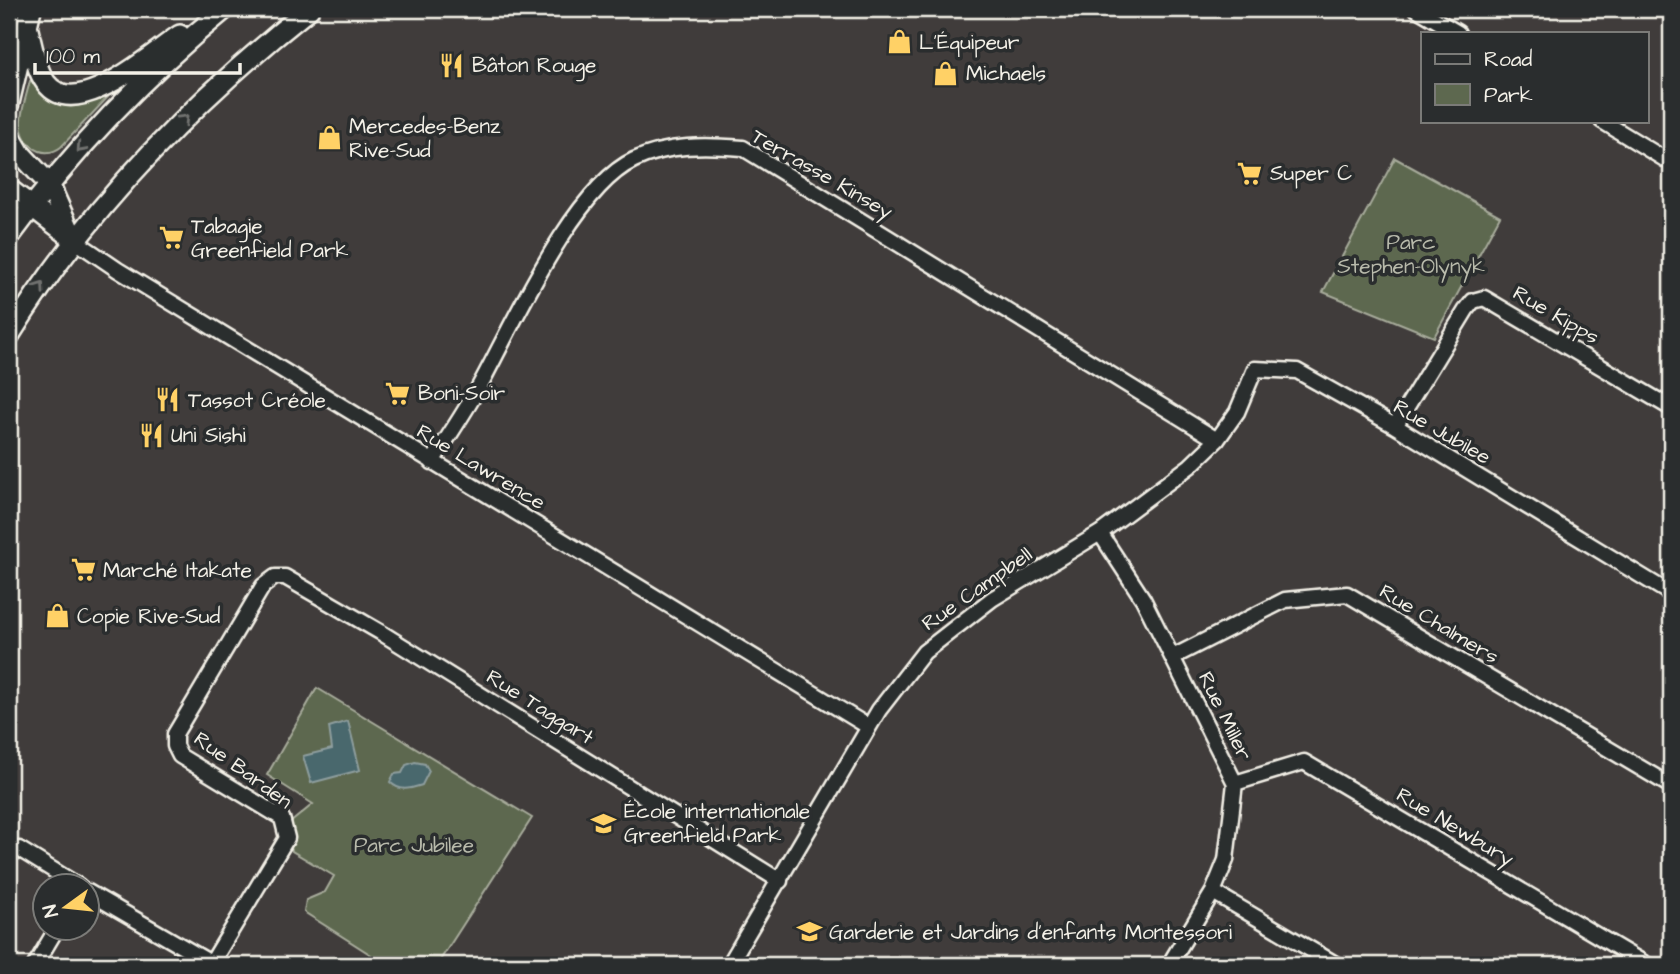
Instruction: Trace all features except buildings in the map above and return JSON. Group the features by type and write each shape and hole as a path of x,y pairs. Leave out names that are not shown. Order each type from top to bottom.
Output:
{"main road":[{"path":"29,18 46,83 58,94 78,96 99,89 219,9"},
{"path":"9,237 50,184 141,85 225,9"},
{"path":"9,335 74,240 122,183 230,74 309,9"},
{"path":"9,103 29,18"},
{"path":"9,134 20,153 50,184 74,240"},
{"path":"9,189 74,240"}],"street":[{"path":"1417,9 1456,32"},
{"path":"1604,122 1671,163"},
{"name":"Terrasse Kinsey","path":"432,462 479,386 517,309 595,189 633,161 690,145 743,148 1217,440"},
{"name":"Rue Lawrence","path":"74,240 118,271 869,727"},
{"name":"Rue Kipps","path":"1395,426 1466,310 1474,301 1484,298 1671,408"},
{"name":"Rue Jubilee","path":"1217,440 1237,412 1255,369 1297,371 1395,426 1671,594"},
{"name":"Rue Campbell","path":"729,965 869,727 924,652 992,599 1100,533 1190,466 1217,440"},
{"name":"Rue Miller","path":"1100,533 1143,599 1235,783 1226,860 1213,892 1169,965"},
{"name":"Rue Taggart","path":"275,576 285,577 380,632 780,881"},
{"name":"Rue Barden","path":"213,964 287,838 282,818 180,757 175,747 175,734 263,586 275,576"},
{"name":"Rue Chalmers","path":"1173,657 1285,600 1347,594 1671,786"},
{"name":"Rue Newbury","path":"1235,783 1304,762 1647,965"},
{"path":"19,849 55,872"},
{"path":"1213,892 1337,965"},
{"path":"102,900 213,964"},
{"path":"35,965 49,942"}],"green space":[{"path":"34,80 47,98 65,106 85,104 105,95 108,97 61,147 54,151 39,151 28,142 21,128 30,81"},
{"name":"Parc Stephen-Olynyk","path":"1395,158 1500,216 1434,337 1323,292"},
{"name":"Parc Jubilee","path":"317,688 532,818 437,965 387,965 304,912 306,900 325,892 334,876 292,851 285,827 313,804 267,775"}],"water":[{"path":"348,721 360,770 311,783 303,756 332,749 329,727"},
{"path":"415,762 425,764 429,771 422,785 401,788 390,782 394,774 402,773 406,765"}],"place":[{"name":"L'Équipeur","path":"899,42"},
{"name":"Bâton Rouge","path":"452,65"},
{"name":"Michaels","path":"946,73"},
{"name":"Mercedes-Benz Rive-Sud","path":"329,138"},
{"name":"Super C","path":"1250,173"},
{"name":"Tabagie Greenfield Park","path":"171,238"},
{"name":"Boni-Soir","path":"398,393"},
{"name":"Tassot Créole","path":"168,400"},
{"name":"Uni Sishi","path":"151,435"},
{"name":"Marché Itakate","path":"83,570"},
{"name":"Copie Rive-Sud","path":"57,616"},
{"name":"École internationale Greenfield Park","path":"604,823"},
{"name":"Garderie et Jardins d'enfants Montessori","path":"809,932"}]}
